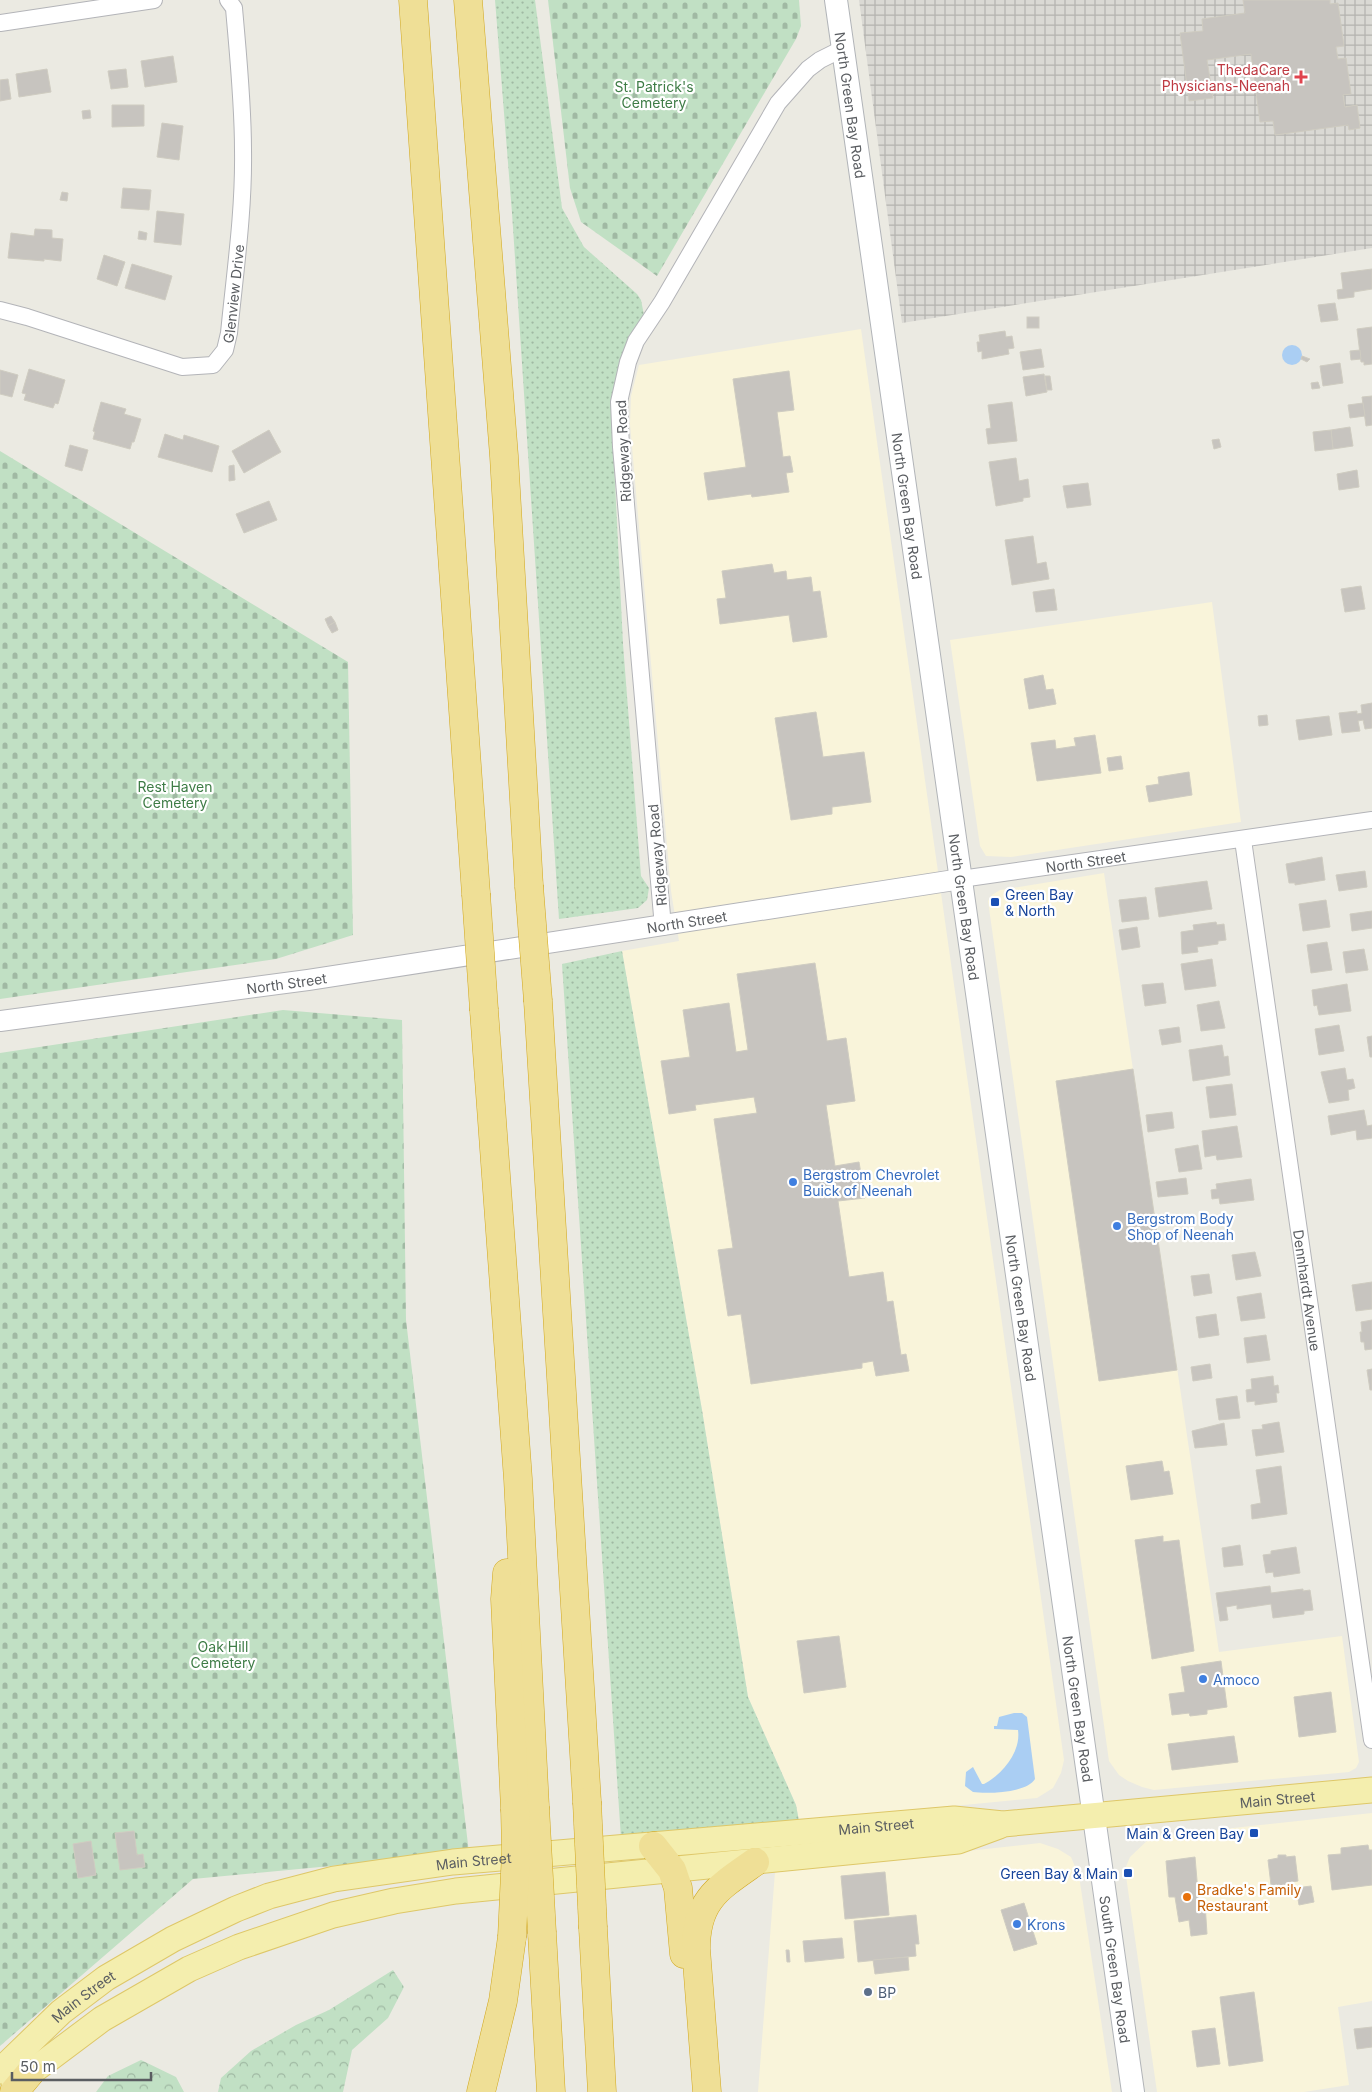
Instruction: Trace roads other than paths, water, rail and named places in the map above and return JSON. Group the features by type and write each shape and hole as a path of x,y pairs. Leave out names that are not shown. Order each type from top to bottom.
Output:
{"highway":[{"path":"413,0 518,1479 525,1808 542,1933 551,2092"},
{"path":"468,0 504,456 529,886 538,1001 587,1802 602,2092"},
{"path":"481,2092 503,2001 512,1937 516,1852 525,1808"},
{"path":"653,1846 672,1870 678,1888 696,2092"},
{"path":"707,2092 696,1930 713,1893 755,1862"}],"main road":[{"name":"North Green Bay Road","path":"836,0 1095,1815"},
{"name":"Main Street","path":"0,2071 61,2012 106,1978 174,1939 236,1909 269,1896 334,1879 413,1866 954,1818 1003,1824 1372,1790"},
{"name":"South Green Bay Road","path":"1095,1815 1133,2092"},
{"name":"Main Street","path":"4,2092 22,2083 102,2019 189,1969 239,1947 333,1914 394,1901 456,1891 958,1841 1003,1824"}],"street":[{"path":"0,23 154,0"},
{"name":"Glenview Drive","path":"0,310 182,367 213,365 225,350 229,333 240,215 243,151 242,102 234,8 228,0"},
{"name":"Ridgeway Road","path":"663,927 621,447 619,402 623,382 636,341 662,302 778,102 808,69 820,60 844,48"},
{"name":"North Street","path":"0,1021 308,980 663,927 961,879 1244,840 1372,820"},
{"name":"Dennhardt Avenue","path":"1244,840 1372,1740"}],"water":[{"path":"1292,345 1299,348 1302,355 1299,362 1292,365 1285,362 1282,355 1285,348"},
{"path":"1022,1713 1027,1717 1035,1779 1031,1784 1016,1790 987,1793 973,1792 965,1786 966,1772 973,1767 982,1784 984,1784 1004,1768 1014,1754 1017,1746 1018,1730 994,1729 994,1726 997,1726 999,1717"}],"place":[{"name":"ThedaCare Physicians-Neenah","path":"1301,77"},
{"name":"Green Bay & North","path":"995,902"},
{"name":"Bergstrom Chevrolet Buick of Neenah","path":"793,1182"},
{"name":"Bergstrom Body Shop of Neenah","path":"1117,1226"},
{"name":"Amoco","path":"1203,1679"},
{"name":"Main & Green Bay","path":"1254,1833"},
{"name":"Green Bay & Main","path":"1128,1873"},
{"name":"Bradke's Family Restaurant","path":"1187,1897"},
{"name":"Krons","path":"1017,1924"},
{"name":"BP","path":"868,1992"}],"park label":[{"name":"St. Patrick's Cemetery","path":"654,94"},
{"name":"Rest Haven Cemetery","path":"175,794"},
{"name":"Oak Hill Cemetery","path":"223,1654"}]}
